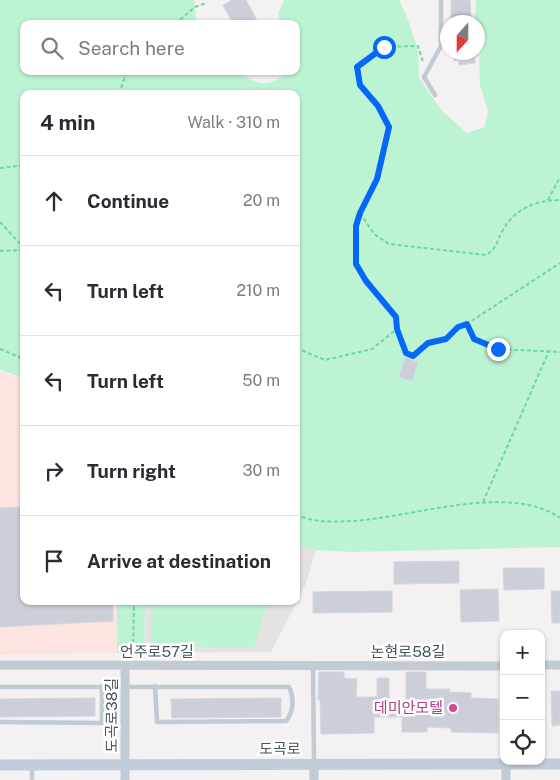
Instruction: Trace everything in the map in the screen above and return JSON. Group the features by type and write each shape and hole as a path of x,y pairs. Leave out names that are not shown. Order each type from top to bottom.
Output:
{"main road":[{"name":"도곡로","path":"0,765 500,763"},
{"name":"도곡로","path":"545,764 560,764"}],"street":[{"name":"언주로57길","path":"0,665 313,667"},
{"path":"545,665 560,665"},
{"name":"도곡로38길","path":"125,666 126,780"},
{"name":"논현로58길","path":"313,667 500,666"},
{"path":"314,764 314,780"},
{"path":"506,765 506,780"}],"lane":[{"path":"435,95 424,77 440,46 441,0"},
{"path":"313,667 314,764"},
{"path":"0,722 102,723 102,686"},
{"path":"0,687 156,686 289,687 292,707 290,716 286,721 157,722 156,686"},
{"path":"32,765 32,780"}],"path":[{"path":"180,20 195,7 206,3"},
{"path":"427,72 418,46 384,47 357,67 360,85 378,106 389,127 377,179 360,213 356,226 356,264 366,281 396,317 397,329 406,353 413,356 428,343 446,339 458,327 467,324 560,263"},
{"path":"120,90 126,75"},
{"path":"0,168 20,166"},
{"path":"548,200 560,178"},
{"path":"360,213 374,234 389,244 486,255 495,248 503,230 514,214 529,206 548,200 560,200"},
{"path":"0,222 20,244"},
{"path":"0,251 20,249"},
{"path":"467,324 474,339 498,349 560,352"},
{"path":"300,350 325,360 372,349 397,329"},
{"path":"0,348 20,357"},
{"path":"483,502 549,351"},
{"path":"300,515 326,522 379,520 483,502 523,504 548,510 560,518"},
{"path":"125,666 133,653 134,605"}],"shaded area":[{"path":"0,372 20,377 20,605 117,605 117,653 0,655"},
{"path":"300,546 316,550 305,586 300,596"},
{"path":"145,605 295,605 271,652 144,653"}],"green space":[{"path":"0,0 194,0 197,20 20,20 20,75 243,75 257,82 269,83 284,75 300,75 300,20 280,20 278,13 284,0 399,0 418,50 419,78 443,112 467,133 485,127 488,111 480,85 479,60 485,60 485,15 475,15 476,0 560,0 560,547 351,552 316,550 300,546 300,90 20,90 20,377 0,370"},
{"path":"117,605 145,605 144,653 117,653"},
{"path":"151,605 267,605 254,648 151,646"}],"building":[{"path":"232,0 246,0 257,20 231,20 223,5"},
{"path":"451,0 470,0 471,15 451,15"},
{"path":"458,60 475,60 475,63 459,65"},
{"path":"405,358 418,362 412,381 399,377"},
{"path":"20,507 20,605 113,605 113,621 0,627 0,508"},
{"path":"459,561 459,583 394,584 394,562"},
{"path":"503,568 544,568 544,589 504,590"},
{"path":"498,589 499,621 461,622 460,590"},
{"path":"392,591 392,612 313,613 313,592"},
{"path":"551,591 560,591 560,623 552,623"},
{"path":"319,672 344,672 344,678 357,679 356,697 377,697 377,678 389,678 389,701 406,701 406,672 426,672 426,689 450,689 449,692 471,693 471,698 498,699 498,733 451,732 451,728 427,727 427,732 402,732 402,717 374,717 374,733 321,734 320,700 318,700"},
{"path":"551,691 560,691 560,725 552,726"},
{"path":"95,698 95,716 0,717 0,699"},
{"path":"281,698 281,717 172,718 171,699"}],"place":[{"name":"데미안모텔","path":"453,708"}],"route":[{"path":"384,47 357,67 360,85 378,106 389,127 377,179 360,213 356,226 356,264 366,281 396,317 397,329 406,353 413,356 428,343 446,339 458,327 467,324 474,339 498,349"}]}
